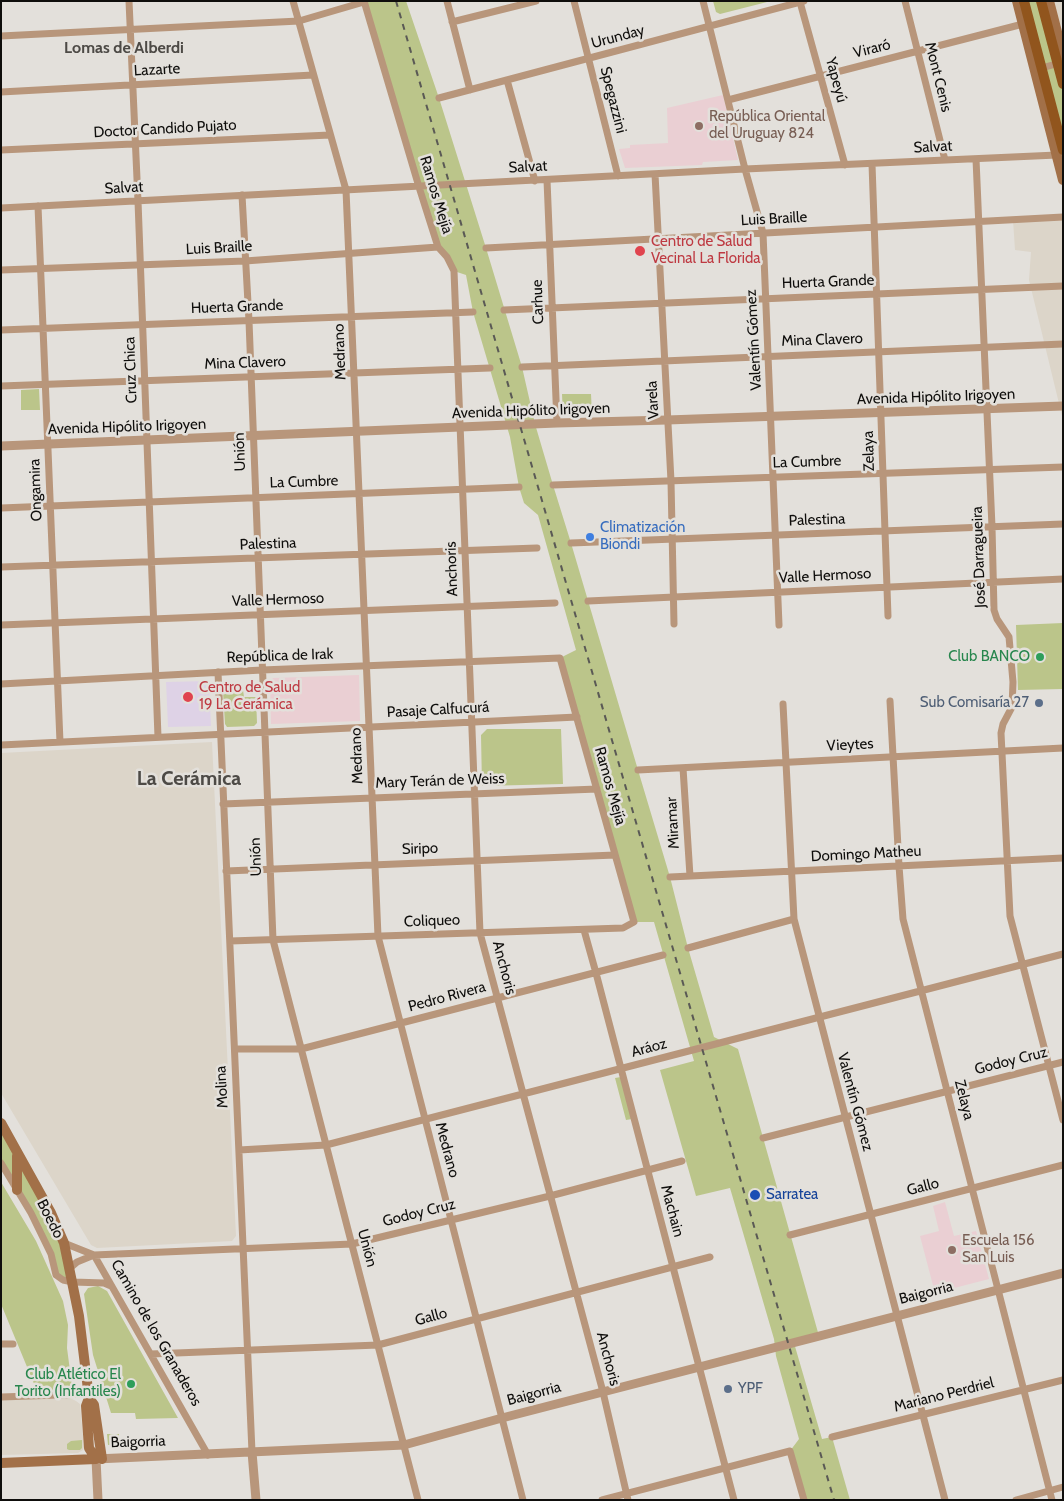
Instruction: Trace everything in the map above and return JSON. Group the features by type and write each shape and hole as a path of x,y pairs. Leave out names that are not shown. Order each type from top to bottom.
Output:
{"main road":[{"path":"1017,1 1038,69"},
{"path":"1024,1 1038,69 1060,152 1063,180"},
{"path":"1041,1 1061,60"},
{"path":"1049,1 1061,60 1063,84"},
{"path":"1,1123 51,1213 64,1243 79,1316 89,1396 94,1405 99,1459"},
{"path":"16,1150 18,1162 17,1190"},
{"name":"Baigorria","path":"1,1463 99,1459"}],"street":[{"name":"Cruz Chica","path":"129,1 158,737"},
{"name":"Medrano","path":"293,1 346,190 378,936 523,1500"},
{"path":"447,1 470,90"},
{"path":"452,22 536,1"},
{"name":"Spegazzini","path":"574,1 618,176"},
{"name":"Valentín Gómez","path":"703,1 745,170 763,233 779,625"},
{"name":"Mont Cenis","path":"905,1 945,160"},
{"path":"1,36 299,20 364,2"},
{"name":"Ramos Mejía","path":"364,2 438,247 448,257 454,271 460,427"},
{"name":"Urunday","path":"439,98 802,2"},
{"name":"Yapeyú","path":"802,2 845,165"},
{"name":"Viraró","path":"728,100 1023,24"},
{"path":"1038,69 1061,60"},
{"name":"Lazarte","path":"1,92 313,76"},
{"path":"507,80 535,180"},
{"name":"Doctor Candido Pujato","path":"1,150 330,135"},
{"name":"Salvat","path":"1,208 976,159 1060,152"},
{"name":"José Darragueira","path":"976,159 990,470 992,582 994,610 997,619 1009,637 1013,682 1012,707 1003,724 1001,733 1010,916 1063,1120"},
{"name":"Zelaya","path":"872,164 888,616"},
{"name":"Varela","path":"655,174 671,481 674,624"},
{"name":"Carhue","path":"547,180 556,423"},
{"name":"Unión","path":"242,195 249,321 273,940 418,1500"},
{"name":"Ongamira","path":"38,206 60,742"},
{"name":"Luis Braille","path":"486,248 1063,217"},
{"name":"Luis Braille","path":"1,270 245,261 438,247"},
{"name":"Huerta Grande","path":"504,310 1063,286"},
{"name":"Huerta Grande","path":"1,330 473,312"},
{"name":"Mina Clavero","path":"522,367 1063,344"},
{"name":"Mina Clavero","path":"1,386 490,368"},
{"name":"Avenida Hipólito Irigoyen","path":"1,446 556,423 1063,406"},
{"name":"Anchoris","path":"460,427 480,933 603,1392 627,1497"},
{"name":"La Cumbre","path":"552,486 1063,467"},
{"name":"La Cumbre","path":"1,508 519,487"},
{"name":"Palestina","path":"571,543 1063,524"},
{"name":"Palestina","path":"1,567 537,548"},
{"name":"Valle Hermoso","path":"588,601 1063,579"},
{"name":"Valle Hermoso","path":"1,625 555,603"},
{"name":"Ramos Mejía","path":"560,658 634,922"},
{"name":"República de Irak","path":"1,684 218,672 560,658"},
{"name":"Molina","path":"218,672 252,1452 256,1500"},
{"name":"Zelaya","path":"890,701 903,919 1052,1500"},
{"name":"Valentín Gómez","path":"783,704 794,919 945,1500"},
{"name":"Pasaje Calfucurá","path":"1,745 577,717"},
{"name":"Vieytes","path":"638,770 1063,748"},
{"name":"Miramar","path":"683,768 690,876"},
{"name":"Mary Terán de Weiss","path":"223,804 597,789"},
{"name":"Siripo","path":"226,871 615,855"},
{"name":"Domingo Matheu","path":"670,877 1063,858"},
{"path":"688,948 794,919"},
{"name":"Coliqueo","path":"230,941 584,930 623,928 634,922"},
{"name":"Machain","path":"584,930 734,1500"},
{"name":"Aráoz","path":"239,1150 326,1145 1063,954"},
{"name":"Pedro Rivera","path":"234,1049 301,1049 663,955"},
{"name":"Godoy Cruz","path":"763,1138 1063,1062"},
{"name":"Godoy Cruz","path":"70,1268 77,1262 94,1255 352,1244 550,1196 682,1160"},
{"name":"Boedo","path":"1,1163 31,1213 51,1254 56,1275 60,1279 73,1282"},
{"name":"Gallo","path":"790,1235 1063,1165"},
{"name":"Camino de los Granaderos","path":"64,1243 94,1255 208,1455"},
{"name":"Gallo","path":"151,1354 378,1345 710,1257"},
{"name":"Baigorria","path":"99,1459 404,1445 1063,1273"},
{"path":"73,1282 104,1283 111,1286"},
{"path":"1,1344 13,1344"},
{"name":"Mariano Perdriel","path":"832,1436 1063,1380"},
{"path":"1,1397 89,1396"},
{"path":"602,1500 627,1497 725,1467 790,1451 804,1500"},
{"path":"98,1500 99,1459"},
{"path":"1016,1500 1063,1487"}],"shaded area":[{"path":"1053,1 1063,1 1063,24 1059,25"},
{"name":"República Oriental del Uruguay 824","path":"723,95 738,160 703,162 702,165 625,168 619,149 630,148 630,145 668,143 667,108"},
{"path":"1063,217 1063,420 1029,280 1031,252 1015,250 1013,220"},
{"path":"359,675 360,721 271,724 270,681 273,678"},
{"name":"Centro de Salud 19 La Cerámica","path":"209,681 211,726 168,727 166,682"},
{"path":"212,742 236,1236 232,1241 97,1248 91,1245 1,1093 1,753"},
{"name":"Escuela 156 San Luis","path":"945,1202 954,1236 976,1231 989,1279 935,1293 920,1236 939,1231 933,1206"},
{"path":"70,1398 80,1404 83,1450 78,1453 1,1455 1,1400"}],"green space":[{"path":"364,1 406,1 439,98 522,367 535,424 670,877 714,1037 738,1049 819,1336 794,1343 822,1439 832,1437 850,1500 804,1500 790,1451 799,1439 776,1356 774,1339 730,1188 696,1196 660,1070 694,1061 654,922 634,922 560,658 576,650 538,515 524,503 519,487 510,437 473,312 466,275 454,271 438,247"},
{"path":"713,1 771,1 720,14 716,12"},
{"path":"1017,1 1049,1 1063,55 1063,180"},
{"path":"39,389 40,410 21,410 21,390"},
{"path":"562,394 591,394 592,415 563,416"},
{"name":"Club BANCO","path":"1063,623 1063,689 1018,690 1016,625"},
{"path":"243,690 244,697 256,697 257,723 254,726 227,727 225,724 223,691"},
{"path":"487,729 561,729 563,784 482,786 481,735"},
{"path":"621,1077 632,1119 626,1120 615,1078"},
{"path":"1,1123 51,1213 73,1282 60,1279 51,1254 1,1163"},
{"path":"1,1182 36,1241 63,1301 68,1325 67,1348 72,1386 63,1390 37,1391 1,1304"},
{"name":"Club Atlético El Torito (Infantiles)","path":"98,1286 107,1291 178,1418 136,1419 135,1413 111,1413 93,1355 84,1294 88,1288"},
{"path":"107,1434 119,1434 119,1444 108,1445"},
{"path":"82,1440 82,1448 80,1450 67,1449 67,1444 71,1441"}],"railway":[{"path":"396,1 834,1500"}],"place":[{"name":"República Oriental del Uruguay 824","path":"699,126"},
{"name":"Centro de Salud Vecinal La Florida","path":"640,251"},
{"name":"Climatización Biondi","path":"590,537"},
{"name":"Club BANCO","path":"1040,657"},
{"name":"Centro de Salud 19 La Cerámica","path":"188,697"},
{"name":"Sub Comisaría 27","path":"1039,703"},
{"name":"Sarratea","path":"755,1195"},
{"name":"Escuela 156 San Luis","path":"952,1250"},
{"name":"Club Atlético El Torito (Infantiles)","path":"131,1384"},
{"name":"YPF","path":"728,1389"}],"district":[{"name":"Lomas de Alberdi","path":"124,48"},
{"name":"La Cerámica","path":"189,779"}]}
